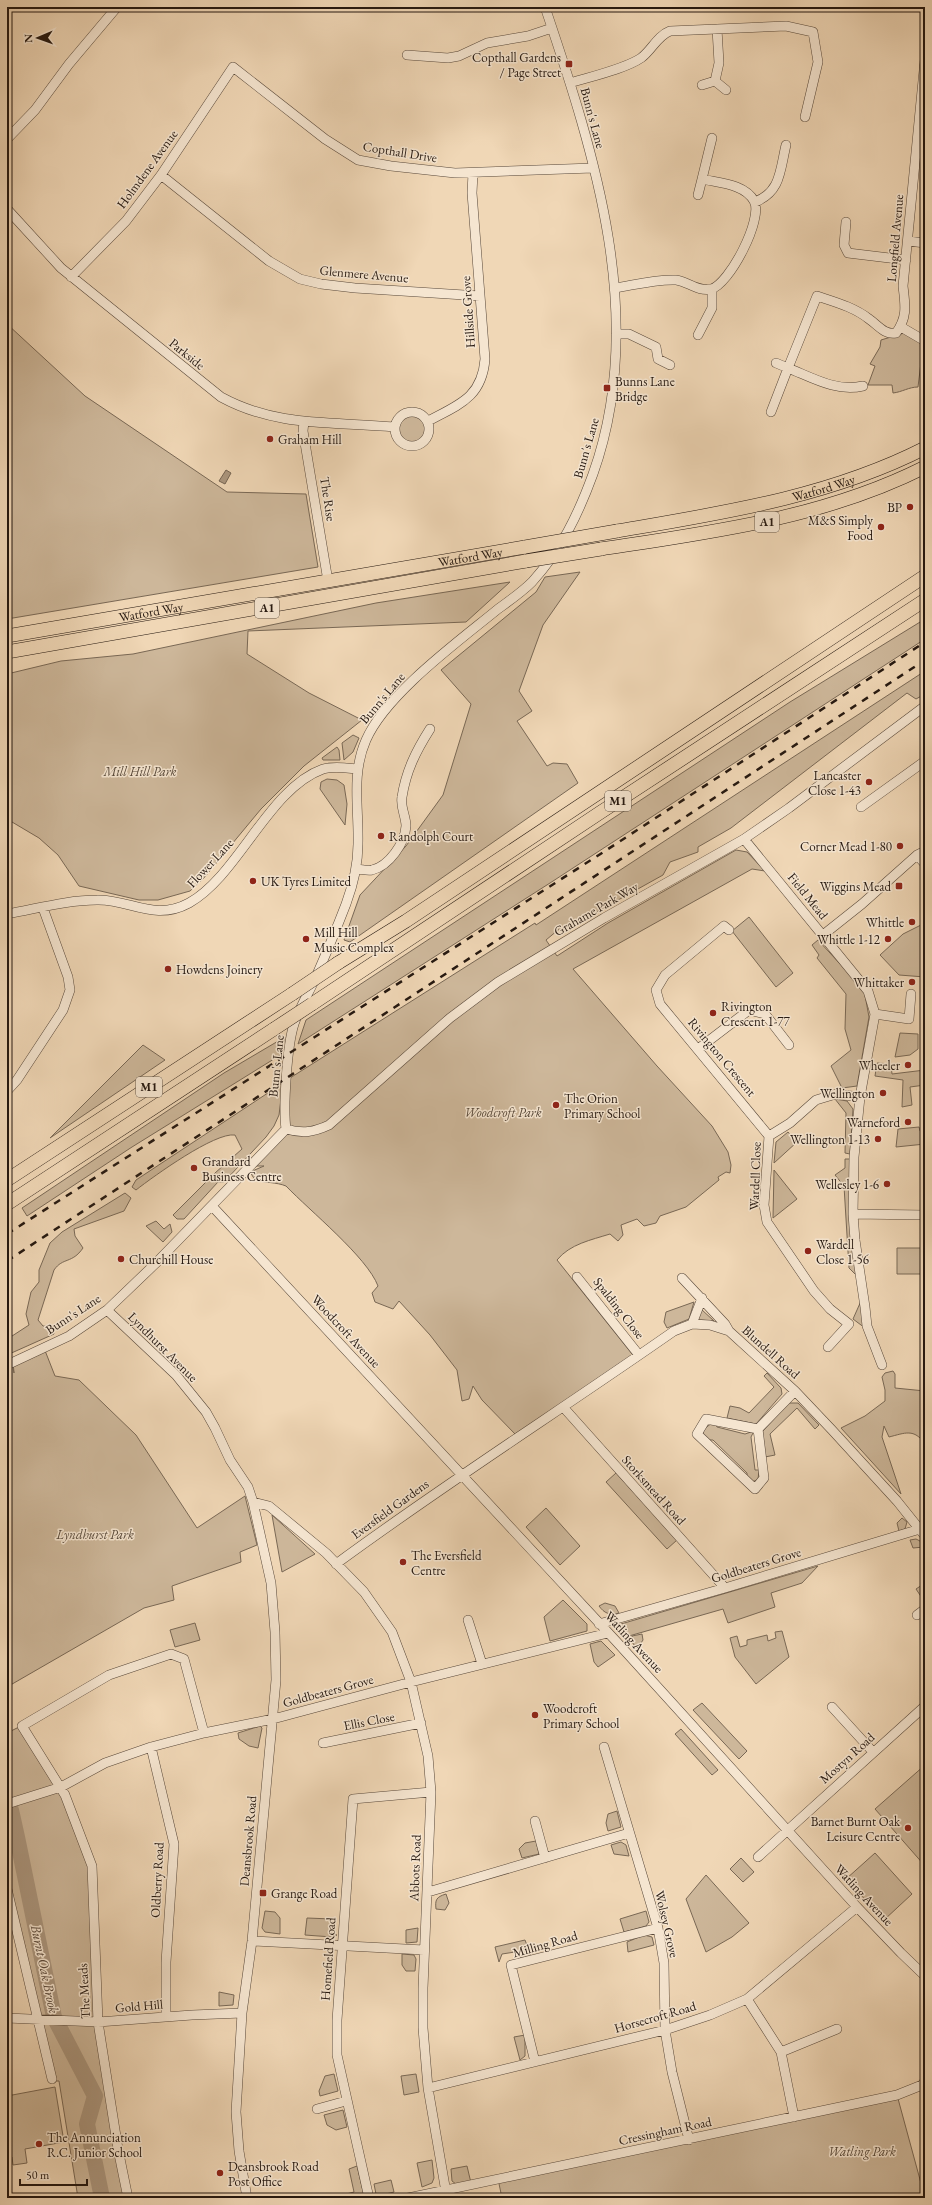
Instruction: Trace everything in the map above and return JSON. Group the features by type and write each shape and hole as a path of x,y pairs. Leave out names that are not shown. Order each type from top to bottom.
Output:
{"highway":[{"name":"Watford Way","path":"7,636 777,502 873,471 925,448"},
{"name":"Watford Way","path":"7,652 601,548 754,525 836,503 925,467"},
{"name":"M1","path":"7,1180 338,963 406,921 925,576"},
{"name":"M1","path":"7,1204 925,600"},
{"name":"M1","path":"901,617 925,604"}],"street":[{"path":"7,139 34,110 69,64 117,7"},
{"name":"Bunn's Lane","path":"7,1365 69,1336 106,1310 212,1206 286,1129 284,1116 290,1044 294,1023 338,925 356,869 358,848 355,804 357,769 366,739 390,706 416,678 530,584 561,546 574,522 588,488 609,419 616,334 615,288 611,254 593,168 570,83 545,7"},
{"path":"570,83 634,62 646,53 660,37 670,31 786,26 813,32 818,62 805,117"},
{"path":"407,55 448,58 459,56 486,43 528,36 552,28"},
{"path":"715,81 719,63 717,28"},
{"name":"Longfield Avenue","path":"901,326 906,308 903,286 925,60"},
{"name":"Copthall Drive","path":"233,67 325,140 358,160 391,166 473,173 593,168"},
{"name":"Holmdene Avenue","path":"71,277 126,220 161,176 233,67"},
{"path":"702,85 715,81"},
{"path":"715,81 726,90"},
{"path":"698,195 712,138"},
{"path":"755,202 764,199 774,190 786,145"},
{"name":"Hillside Grove","path":"428,421 468,399 480,382 485,359 472,193 473,173"},
{"name":"Glenmere Avenue","path":"161,176 269,261 300,279 321,284 355,288 480,296"},
{"path":"615,288 670,280 680,281 699,288 712,289 720,285 728,276 755,221 755,202 742,189 702,180"},
{"name":"Parkside","path":"7,209 71,277 221,397 257,414 280,419 304,422 395,427"},
{"path":"846,222 844,245 848,253 906,260"},
{"path":"908,241 925,243"},
{"path":"698,335 712,308 712,289"},
{"path":"772,412 817,296 862,314 890,334 896,333 901,326 925,341"},
{"path":"616,334 629,334 656,347 658,359 670,365"},
{"path":"776,363 839,388 863,386"},
{"path":"412,411 421,414 428,421 430,432 424,442 418,445 407,446 402,443 395,433 395,427 402,414 412,411"},
{"name":"The Rise","path":"304,422 303,432 328,581"},
{"name":"Grahame Park Way","path":"286,1129 306,1132 316,1131 330,1125 450,1018 498,982 604,918 744,839 789,808 925,706"},
{"path":"356,869 372,870 385,863 393,855 404,837 406,826 401,807 406,776 414,756 430,730"},
{"path":"861,807 925,761"},
{"name":"Flower Lane","path":"7,914 97,900 149,910 168,910 180,907 195,899 214,881 282,800 298,785 325,769 357,769"},
{"name":"Field Mead","path":"744,839 868,991 875,1014 860,1097 854,1157 853,1214 855,1240 865,1307 864,1317 882,1365"},
{"path":"823,935 862,904 921,853 925,864"},
{"path":"7,1092 68,1001 70,984 43,908"},
{"name":"Rivington Crescent","path":"729,930 724,926 665,975 656,990 660,1004 769,1136"},
{"path":"875,1014 909,1019 911,994"},
{"path":"698,1049 749,1010 765,1014 788,1045"},
{"path":"769,1136 790,1123 816,1100 836,1094 860,1097"},
{"name":"Wardell Close","path":"769,1136 764,1205 767,1222 814,1291 830,1309 849,1324 828,1348"},
{"name":"Woodcroft Avenue","path":"212,1206 461,1474"},
{"path":"853,1214 925,1215"},
{"name":"Spalding Close","path":"577,1277 639,1355"},
{"path":"682,1278 702,1298 729,1331"},
{"path":"692,1324 702,1298"},
{"name":"Lyndhurst Avenue","path":"106,1310 176,1374 206,1412 216,1428 230,1460 248,1488"},
{"name":"Blundell Road","path":"461,1474 564,1408 674,1332 692,1324 710,1325 729,1331 795,1391 897,1501 923,1533"},
{"path":"758,1429 795,1391"},
{"name":"Storksmead Road","path":"564,1408 725,1588"},
{"path":"706,1419 758,1429 764,1478 755,1489 697,1434 706,1419"},
{"name":"Eversfield Gardens","path":"336,1564 461,1474"},
{"name":"Watling Avenue","path":"461,1474 857,1907 925,1976"},
{"name":"Deansbrook Road","path":"248,1488 253,1502 271,1583 275,1632 276,1680 252,1941 242,2013 236,2112 239,2151 248,2198"},
{"path":"253,1502 269,1506 326,1553 336,1564"},
{"name":"Goldbeaters Grove","path":"599,1624 923,1533"},
{"name":"Abbots Road","path":"336,1564 364,1592 392,1632 411,1682 428,1756 431,1792 428,1892 424,1950 423,2028 428,2088 446,2194"},
{"path":"917,1615 925,1609"},
{"path":"468,1620 482,1664"},
{"name":"Goldbeaters Grove","path":"61,1787 105,1763 151,1747 204,1732 273,1719 411,1682 608,1633"},
{"name":"The Meads","path":"128,2198 118,2149 98,2022 92,1866 61,1787 22,1726 109,1675 171,1654 184,1659 204,1732"},
{"path":"832,1706 873,1752"},
{"name":"Mostyn Road","path":"787,1829 925,1706"},
{"name":"Ellis Close","path":"323,1743 421,1724"},
{"name":"Oldberry Road","path":"151,1747 174,1844 166,1962 166,2017"},
{"name":"Wolsey Grove","path":"604,1747 658,1928 664,1963 665,2030 672,2072 689,2140"},
{"path":"7,1804 61,1787"},
{"name":"Homefield Road","path":"368,2198 346,2101 338,2055 337,2034 353,1798 431,1792"},
{"path":"535,1821 545,1858"},
{"path":"758,1857 787,1829"},
{"path":"428,1892 629,1833"},
{"path":"7,1889 52,2079"},
{"name":"Horsecroft Road","path":"428,2088 665,2030 710,2015 747,1999 857,1907"},
{"name":"Milling Road","path":"535,2062 511,1965 658,1928"},
{"path":"252,1941 424,1950"},
{"path":"747,1999 782,2052 794,2117"},
{"name":"Gold Hill","path":"39,2019 98,2022 242,2013"},
{"path":"7,2018 39,2019"},
{"path":"782,2052 838,2029"},
{"name":"Cressingham Road","path":"408,2198 446,2194 897,2095 924,2086"},
{"path":"317,2109 346,2101"}],"green space":[{"path":"7,324 85,396 227,492 306,494 318,567 7,619"},
{"path":"904,333 916,339 923,346 918,387 893,393 892,385 868,385 875,366 870,364 880,347 881,340"},
{"path":"412,414 422,418 426,428 422,438 412,442 402,438 398,428 402,418"},
{"path":"580,572 543,625 519,691 532,711 517,721 547,766 553,763 567,764 578,783 350,942 344,940 360,895 406,846 443,795 471,704 441,670 536,592 545,577"},
{"name":"Mill Hill Park","path":"510,582 466,622 248,631 247,654 309,693 362,720 304,766 261,809 203,879 190,891 158,900 139,900 79,886 58,855 39,838 7,819 7,674 61,661 133,654 376,603"},
{"path":"925,619 925,639 550,883 298,1044 306,1020 790,702"},
{"name":"Woodcroft Park","path":"925,671 925,694 916,699 907,693 731,828 698,847 698,852 670,862 663,875 575,924 558,930 546,940 557,956 608,923 736,850 747,852 765,871 752,869 573,969 657,1066 712,1126 728,1152 731,1165 730,1173 726,1172 718,1177 719,1180 686,1207 660,1216 656,1223 644,1226 637,1219 621,1225 623,1235 618,1241 610,1234 596,1238 574,1246 557,1260 636,1359 515,1434 482,1400 473,1386 469,1399 462,1401 457,1370 430,1335 399,1301 393,1309 375,1302 372,1293 378,1286 372,1274 337,1234 286,1186 255,1180 250,1172 264,1166 249,1166 286,1129 290,1078 535,923 536,925"},
{"path":"353,735 359,738 353,752 344,760 342,743"},
{"path":"337,747 339,750 340,760 323,760 322,758"},
{"path":"327,779 337,780 344,785 347,804 345,825 320,789 321,782"},
{"path":"749,917 793,973 776,987 732,931"},
{"path":"925,923 925,977 899,975 880,955 903,934"},
{"path":"818,940 864,990 869,1017 857,1086 842,1088 831,1066 851,1050 845,1029 846,994 817,958 819,955 812,945"},
{"path":"900,1033 918,1034 918,1049 910,1055 895,1057"},
{"path":"285,1037 282,1054 132,1147 27,1216 22,1208 224,1073"},
{"path":"143,1045 165,1060 50,1138"},
{"path":"877,1063 891,1064 892,1074 925,1070 925,1085 910,1087 912,1105 902,1107 903,1080 875,1076"},
{"path":"283,1083 279,1115 274,1126 266,1137 224,1182 218,1182 184,1219 177,1219 173,1215 215,1173 242,1149 235,1135 214,1140 200,1147 156,1175 136,1190 132,1187 136,1180"},
{"path":"835,1099 847,1101 853,1109 850,1154 845,1153 846,1113"},
{"path":"919,1127 920,1131 925,1131 925,1144 896,1147 898,1129"},
{"path":"788,1132 797,1142 774,1163 776,1142"},
{"path":"845,1159 850,1159 857,1276 849,1268 844,1186 835,1175 845,1168"},
{"path":"774,1170 797,1199 773,1218"},
{"path":"125,1193 131,1198 124,1211 74,1229 75,1236 83,1248 79,1253 71,1259 61,1263 54,1270 38,1320 43,1326 52,1327 54,1334 7,1355 9,1338 29,1325 26,1314 31,1292 39,1282 39,1270 50,1243 62,1232"},
{"path":"156,1221 164,1229 170,1224 172,1232 163,1242 146,1226"},
{"path":"897,1248 925,1248 925,1274 897,1274"},
{"path":"861,1301 865,1328 853,1319"},
{"path":"694,1302 689,1319 667,1328 664,1322 666,1312"},
{"path":"701,1309 714,1321 698,1320"},
{"name":"Lyndhurst Park","path":"44,1348 55,1376 79,1380 136,1435 197,1528 245,1496 257,1545 240,1552 241,1562 172,1586 174,1600 144,1608 7,1687 7,1365 12,1362 14,1373 13,1362"},
{"path":"893,1371 895,1374 895,1388 925,1391 925,1444 917,1436 909,1433 889,1437 884,1426 882,1437 901,1494 841,1428 865,1416 885,1401 885,1390 882,1377 885,1373"},
{"path":"767,1373 781,1388 782,1394 756,1424 727,1418 730,1406 740,1408 749,1413 774,1387 764,1376"},
{"path":"789,1403 798,1403 819,1425 815,1429 797,1408 770,1434 775,1455 765,1457 761,1433"},
{"path":"712,1423 715,1423 717,1427 745,1434 754,1431 751,1437 755,1470 759,1470 758,1480 751,1482 747,1478 747,1473 713,1440 707,1440 703,1434 704,1429"},
{"path":"616,1473 677,1540 667,1549 606,1482"},
{"path":"546,1508 580,1546 560,1565 526,1527"},
{"path":"272,1515 315,1554 282,1572"},
{"path":"902,1518 907,1522 905,1529 899,1531 897,1523"},
{"path":"916,1539 920,1541 924,1547 913,1548 910,1540"},
{"path":"818,1566 802,1583 771,1593 775,1607 728,1623 723,1609 629,1636 623,1632 621,1624"},
{"path":"925,1583 925,1600 924,1601 916,1589"},
{"path":"563,1600 587,1624 587,1631 550,1641 544,1617"},
{"path":"605,1603 615,1606 619,1613 610,1614 605,1612 599,1606"},
{"path":"195,1623 200,1640 175,1647 170,1630"},
{"path":"782,1631 789,1657 756,1684 735,1657 730,1638 737,1636 740,1647 747,1645 747,1640 767,1635 768,1641 776,1638 775,1632"},
{"path":"642,1634 643,1640 637,1649 632,1642 632,1636"},
{"path":"601,1641 615,1655 598,1667 594,1662 590,1644"},
{"path":"702,1703 747,1751 739,1759 693,1710"},
{"path":"23,1725 61,1787 92,1866 98,2022 128,2198 78,2198 59,2081 53,2081 7,1889 7,1733"},
{"path":"260,1726 262,1728 258,1748 249,1746 239,1739 238,1733"},
{"path":"681,1729 718,1770 712,1775 675,1734"},
{"name":"Barnet Burnt Oak Leisure Centre","path":"925,1765 925,1866 875,1809"},
{"path":"617,1811 621,1827 608,1831 606,1823 608,1814"},
{"path":"536,1841 539,1854 522,1858 519,1849 525,1843"},
{"path":"621,1842 626,1845 629,1856 614,1854 611,1845"},
{"path":"875,1853 912,1894 884,1920 846,1879"},
{"path":"741,1858 754,1872 743,1882 730,1869"},
{"path":"706,1875 749,1923 732,1937 706,1952 686,1899"},
{"path":"446,1894 449,1903 445,1910 436,1909 437,1899"},
{"path":"265,1911 275,1912 280,1918 280,1934 265,1932 262,1928"},
{"path":"646,1911 649,1922 646,1926 624,1932 620,1919"},
{"path":"307,1918 332,1919 331,1934 337,1935 332,1937 305,1935"},
{"path":"418,1928 417,1942 406,1943 406,1930"},
{"path":"644,1935 652,1937 654,1945 628,1952 627,1942"},
{"path":"525,1940 531,1956 520,1958 521,1954 515,1952 502,1954 499,1962 495,1947"},
{"path":"402,1954 414,1955 416,1959 415,1971 406,1971 402,1965"},
{"path":"219,1992 234,1995 233,2005 219,2006"},
{"path":"525,2035 525,2056 520,2060 514,2037"},
{"path":"334,2074 338,2091 320,2096 319,2091 325,2076"},
{"path":"416,2074 419,2092 404,2095 401,2076"},
{"path":"55,2087 64,2142 25,2149 27,2163 13,2165 12,2157 7,2157 7,2096"},
{"name":"Watling Park","path":"897,2095 925,2198 502,2198 498,2179"},
{"path":"343,2110 347,2127 336,2130 327,2125 324,2115"},
{"path":"432,2160 434,2178 432,2183 422,2187 417,2163"},
{"path":"357,2166 364,2195 362,2198 331,2198 354,2192 349,2169"},
{"path":"467,2166 471,2183 456,2184 452,2181 451,2169"},
{"path":"391,2180 394,2192 382,2195 376,2194 374,2184"}],"shaded area":[{"path":"226,470 231,473 225,484 219,481"}],"waterway":[{"name":"Burnt Oak Brook","path":"7,1802 11,1810 17,1837 54,2017 95,2096 87,2124 102,2198"}],"railway":[{"path":"7,1234 602,853 925,642"},
{"path":"7,1261 925,660"}],"place":[{"name":"Copthall Gardens / Page Street","path":"569,64"},
{"name":"Bunns Lane Bridge","path":"607,388"},
{"name":"Graham Hill","path":"270,439"},
{"name":"BP","path":"910,507"},
{"name":"M&S Simply Food","path":"881,527"},
{"name":"Lancaster Close 1-43","path":"869,782"},
{"name":"Randolph Court","path":"381,836"},
{"name":"Corner Mead 1-80","path":"900,846"},
{"name":"UK Tyres Limited","path":"253,881"},
{"name":"Wiggins Mead","path":"899,886"},
{"name":"Whittle","path":"912,922"},
{"name":"Mill Hill Music Complex","path":"306,939"},
{"name":"Whittle 1-12","path":"888,939"},
{"name":"Howdens Joinery","path":"168,969"},
{"name":"Whittaker","path":"912,982"},
{"name":"Rivington Crescent 1-77","path":"713,1013"},
{"name":"Wheeler","path":"908,1065"},
{"name":"Wellington","path":"883,1093"},
{"name":"The Orion Primary School","path":"556,1105"},
{"name":"Warneford","path":"908,1122"},
{"name":"Wellington 1-13","path":"878,1139"},
{"name":"Grandard Business Centre","path":"194,1168"},
{"name":"Wellesley 1-6","path":"887,1184"},
{"name":"Wardell Close 1-56","path":"808,1251"},
{"name":"Churchill House","path":"121,1259"},
{"name":"The Eversfield Centre","path":"403,1562"},
{"name":"Woodcroft Primary School","path":"535,1715"},
{"name":"Barnet Burnt Oak Leisure Centre","path":"908,1828"},
{"name":"Grange Road","path":"263,1893"},
{"name":"The Annunciation R.C. Junior School","path":"39,2144"},
{"name":"Deansbrook Road Post Office","path":"220,2173"}]}
